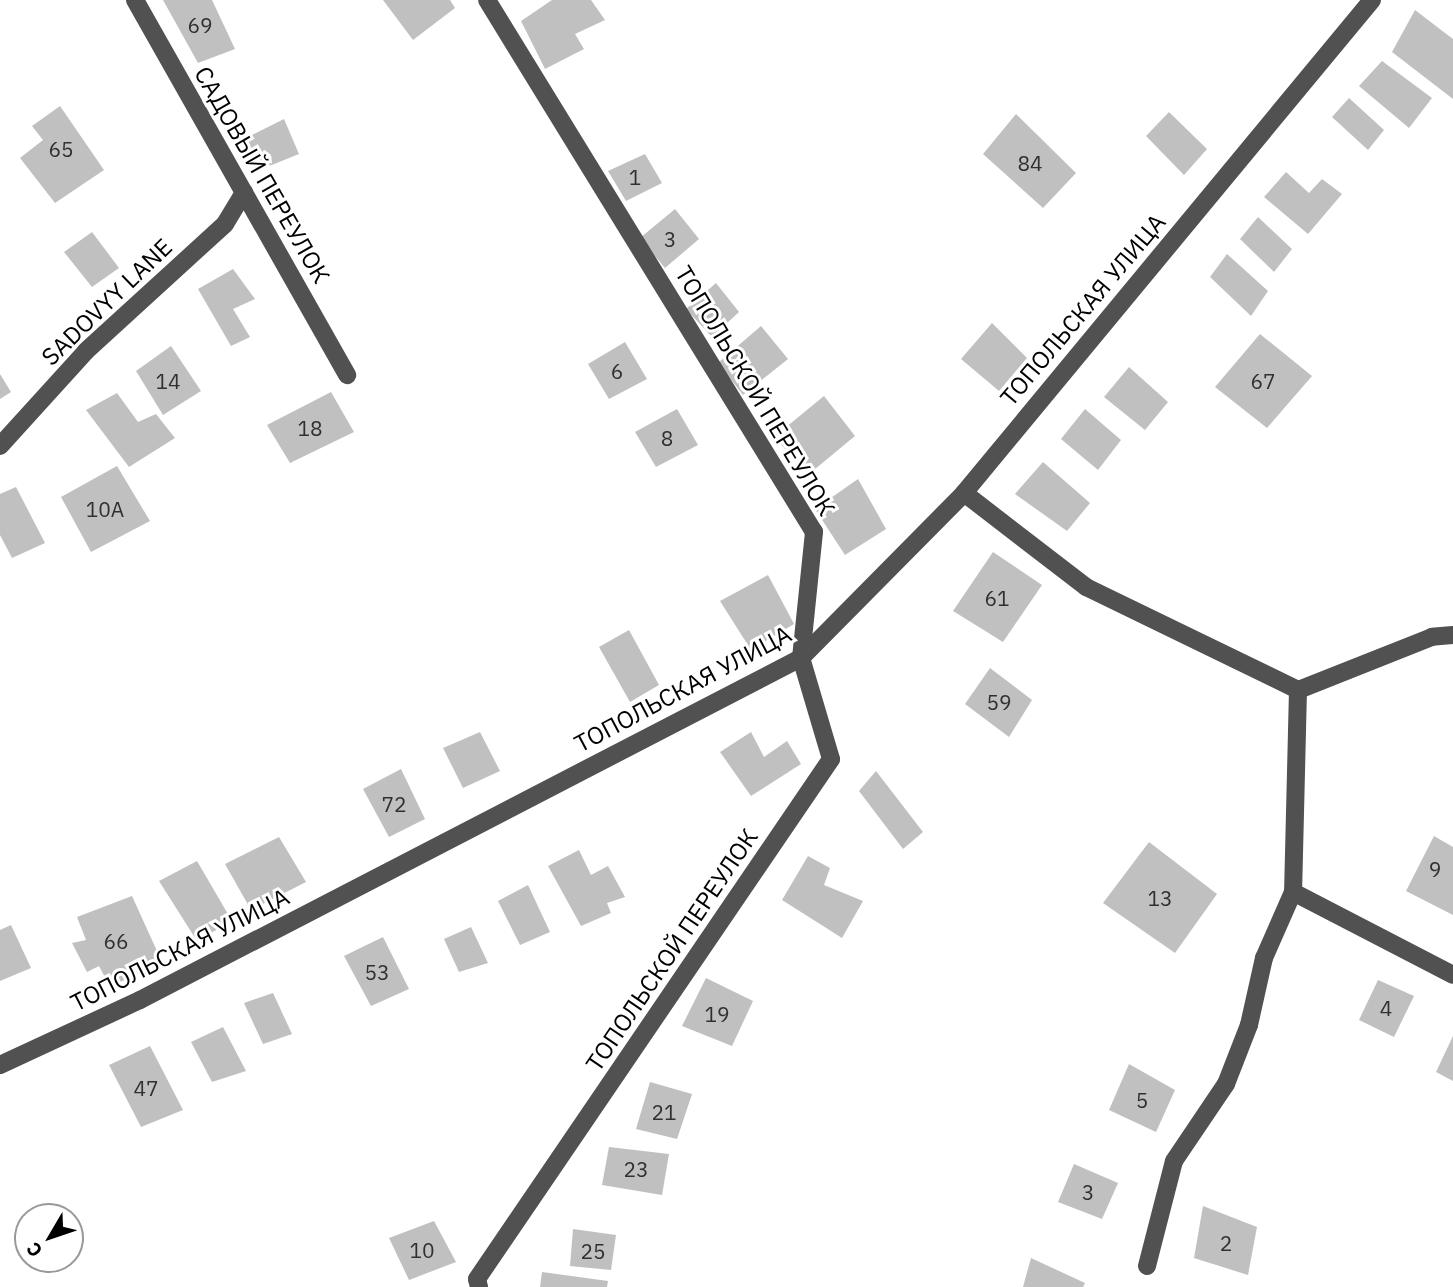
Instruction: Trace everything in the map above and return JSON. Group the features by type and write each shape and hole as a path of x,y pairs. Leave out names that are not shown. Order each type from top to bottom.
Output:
{"street":[{"name":"САДОВЫЙ ПЕРЕУЛОК","path":"135,0 347,375"},
{"name":"ТОПОЛЬСКОЙ ПЕРЕУЛОК","path":"478,1283 831,759 801,658 814,532 487,0"},
{"name":"ТОПОЛЬСКАЯ УЛИЦА","path":"0,1065 140,1000 801,658 964,493 1372,0"},
{"name":"SADOVYY LANE","path":"0,446 86,351 225,224 244,192"},
{"path":"964,493 1086,587 1298,690 1433,637 1453,635"},
{"path":"1147,1266 1174,1161 1226,1084 1249,1025 1264,958 1293,891 1298,690"},
{"path":"1293,891 1453,975"},
{"path":"460,1287 478,1283"}],"building":[{"path":"163,0 212,0 235,49 198,63"},
{"path":"383,0 450,0 455,8 413,40"},
{"path":"552,0 591,0 605,20 575,34 584,49 545,69 521,21"},
{"path":"1415,10 1453,39 1453,99 1392,52"},
{"path":"1382,61 1432,98 1409,128 1359,86"},
{"path":"1349,98 1384,130 1368,150 1332,117"},
{"path":"60,106 104,170 55,203 20,158 43,140 32,126"},
{"path":"1169,112 1207,149 1184,175 1146,136"},
{"path":"1016,114 1076,173 1043,208 983,154"},
{"path":"284,119 299,154 257,171 240,141"},
{"path":"645,154 662,183 626,201 608,171"},
{"path":"1286,172 1309,193 1322,179 1342,194 1308,234 1264,197"},
{"path":"675,209 699,239 665,268 640,238"},
{"path":"1258,217 1292,249 1274,272 1240,239"},
{"path":"92,232 119,268 92,287 64,252"},
{"path":"1227,254 1268,291 1251,316 1210,277"},
{"path":"233,269 255,299 233,309 250,337 231,346 198,289"},
{"path":"716,283 739,312 712,337 686,309"},
{"path":"992,323 1027,358 999,391 961,359"},
{"path":"761,326 788,359 743,395 718,363"},
{"path":"1260,334 1312,376 1267,428 1215,387"},
{"path":"625,342 647,379 609,399 588,364"},
{"path":"171,346 201,391 163,415 136,371"},
{"path":"1129,367 1168,402 1145,430 1104,397"},
{"path":"0,374 11,392 0,399"},
{"path":"331,392 354,432 290,463 267,425"},
{"path":"117,393 138,422 156,414 175,438 129,467 86,410"},
{"path":"824,396 855,436 809,474 774,437"},
{"path":"677,409 698,445 656,467 635,432"},
{"path":"1085,409 1121,440 1098,470 1061,439"},
{"path":"1043,462 1090,503 1067,531 1015,494"},
{"path":"117,466 150,521 91,552 61,497"},
{"path":"858,479 886,529 845,555 815,509"},
{"path":"16,487 45,543 12,558 0,535 0,494"},
{"path":"993,552 1042,585 1003,642 953,611"},
{"path":"768,575 794,624 751,650 720,601"},
{"path":"629,630 659,685 630,702 599,647"},
{"path":"990,668 1032,700 1009,737 965,704"},
{"path":"480,732 500,771 463,788 443,748"},
{"path":"751,732 764,757 787,741 801,764 751,796 720,752"},
{"path":"401,769 425,819 389,837 363,789"},
{"path":"876,771 923,832 903,849 859,791"},
{"path":"1434,836 1453,847 1453,915 1406,891"},
{"path":"279,837 306,882 251,910 225,864"},
{"path":"1149,842 1217,894 1175,953 1103,903"},
{"path":"579,850 591,875 608,866 625,897 607,903 611,913 581,926 548,866"},
{"path":"808,856 830,868 824,885 863,901 842,938 782,900"},
{"path":"197,861 232,921 197,941 159,881"},
{"path":"528,885 550,932 520,945 498,901"},
{"path":"132,896 162,962 110,987 99,966 87,972 72,943 86,940 77,917"},
{"path":"11,925 31,968 0,981 0,930"},
{"path":"471,927 488,963 459,972 444,939"},
{"path":"383,937 409,989 371,1006 344,956"},
{"path":"706,978 753,1001 732,1046 682,1026"},
{"path":"1378,980 1414,996 1394,1037 1359,1020"},
{"path":"273,993 292,1034 263,1044 244,1003"},
{"path":"223,1027 246,1071 212,1082 191,1042"},
{"path":"1453,1036 1453,1081 1436,1072"},
{"path":"150,1046 183,1110 141,1127 109,1065"},
{"path":"1129,1064 1175,1090 1156,1132 1109,1110"},
{"path":"650,1082 692,1094 677,1139 636,1129"},
{"path":"609,1147 669,1154 662,1195 602,1185"},
{"path":"1074,1164 1118,1183 1102,1219 1058,1202"},
{"path":"1203,1206 1257,1227 1248,1275 1194,1258"},
{"path":"434,1221 456,1262 409,1280 389,1238"},
{"path":"573,1229 616,1235 611,1270 570,1266"},
{"path":"1031,1258 1085,1283 1083,1287 1023,1287"},
{"path":"542,1272 608,1281 607,1287 540,1287"}]}
